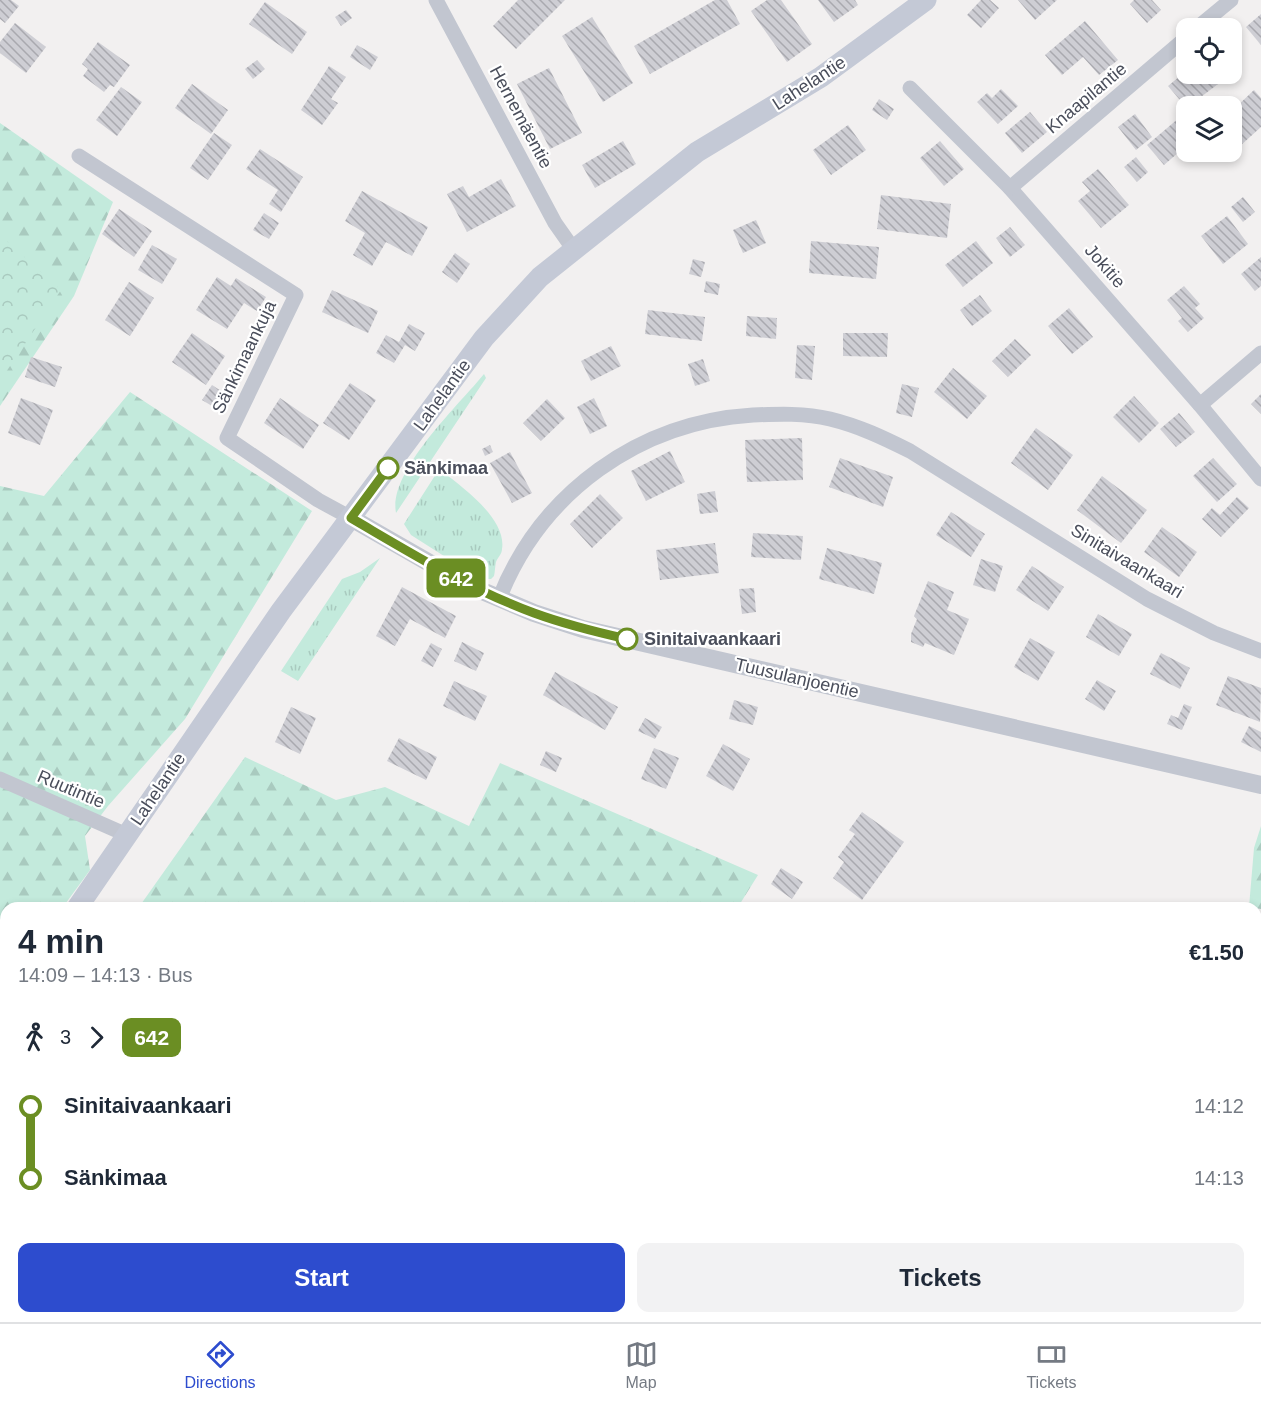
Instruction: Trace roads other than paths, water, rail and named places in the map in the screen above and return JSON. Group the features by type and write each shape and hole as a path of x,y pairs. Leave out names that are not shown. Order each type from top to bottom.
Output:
{"main road":[{"name":"Lahelantie","path":"81,902 281,611 484,338 540,277 697,152 821,77 926,0"}],"street":[{"path":"1209,18 1231,0"},
{"name":"Hernemäentie","path":"442,2 555,223 574,250"},
{"name":"Knaapilantie","path":"1010,188 1176,47"},
{"name":"Jokitie","path":"910,88 1010,188 1200,405 1261,479"},
{"name":"Sänkimaankuja","path":"79,156 296,296 227,438 318,500 351,518"},
{"path":"1200,405 1261,353"},
{"name":"Sinitaivaankaari","path":"499,599 509,575 538,528 564,498 593,472 640,444 688,426 726,417 783,413 829,419 873,432 901,446 1147,599 1214,633 1261,651"},
{"name":"Tuusulanjoentie","path":"351,518 421,559 499,599 583,629 1261,785"},
{"name":"Ruutintie","path":"0,779 127,835"}],"place":[{"name":"Sänkimaa","path":"388,468"},
{"name":"Sinitaivaankaari","path":"627,639"}]}
